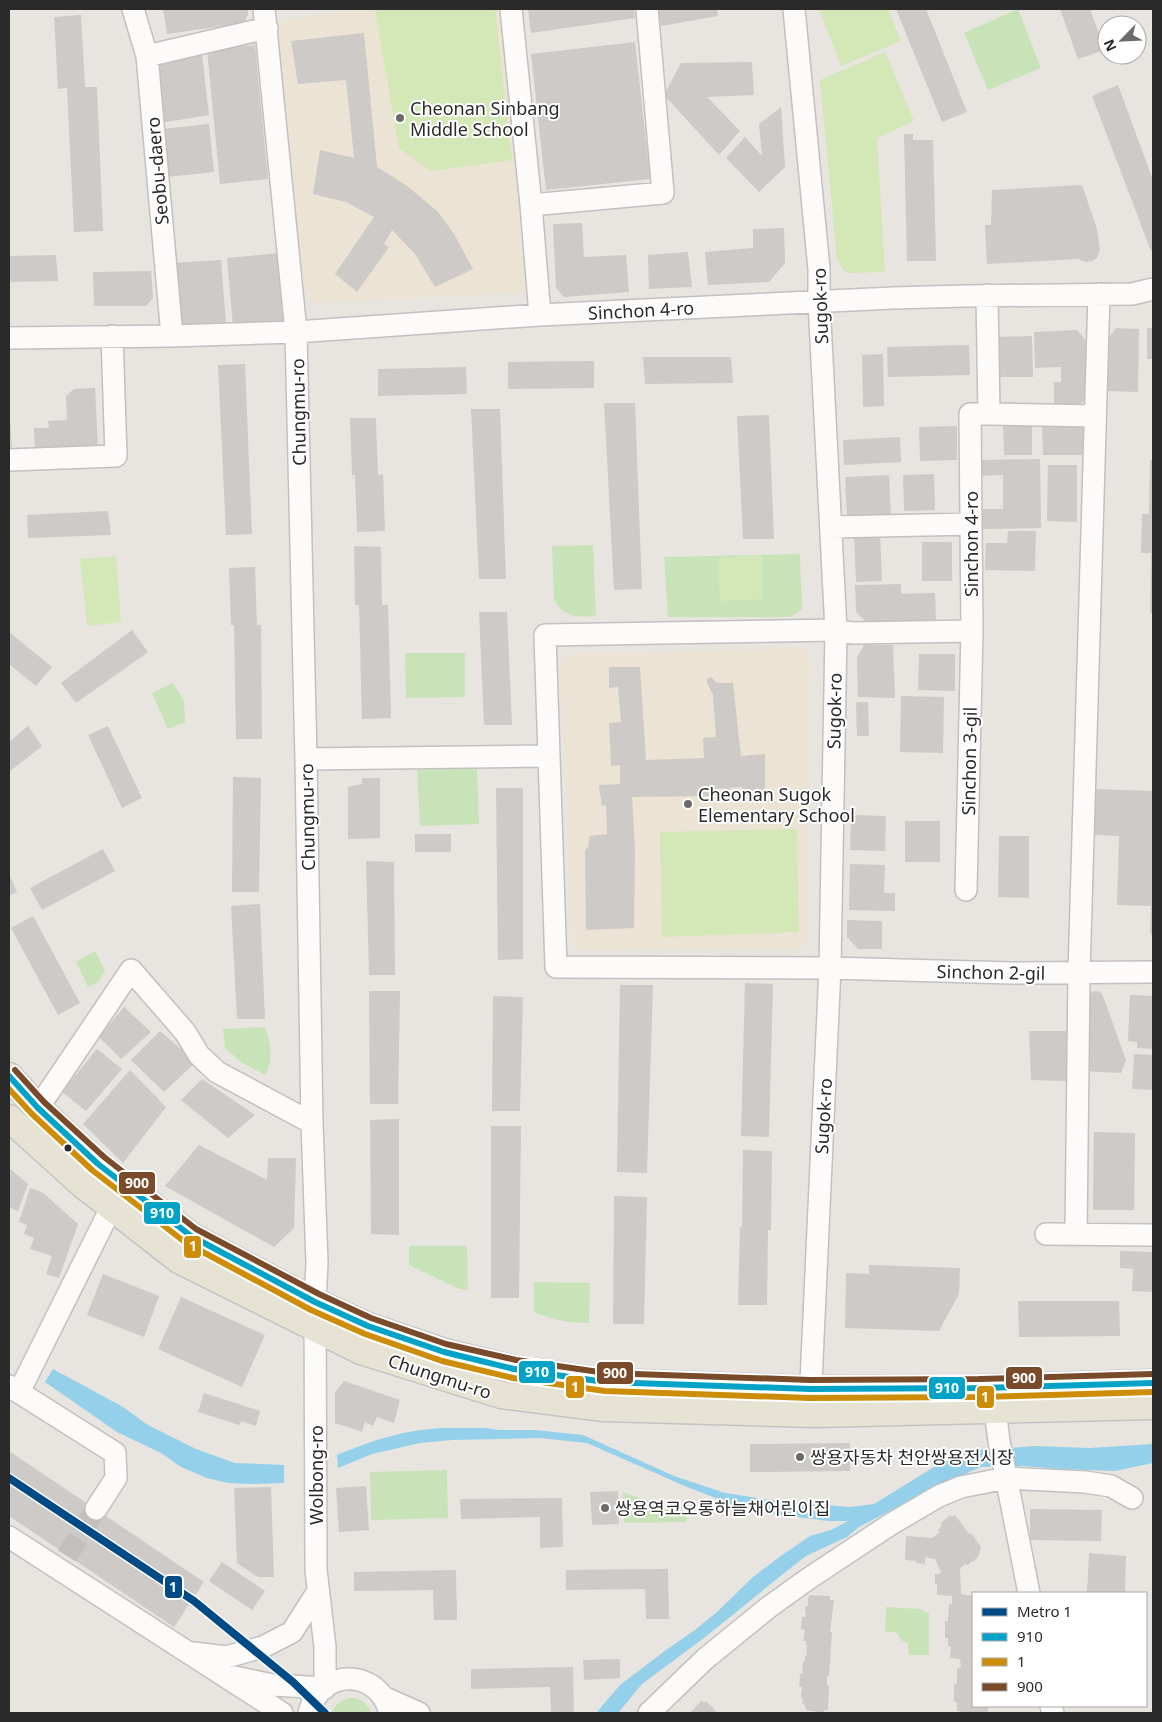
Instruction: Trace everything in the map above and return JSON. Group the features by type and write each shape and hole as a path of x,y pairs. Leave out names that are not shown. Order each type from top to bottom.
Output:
{"main road":[{"name":"Chungmu-ro","path":"9,1076 38,1108 98,1164 191,1236 315,1315"},
{"name":"Chungmu-ro","path":"9,1118 83,1185 179,1260 315,1315 368,1326 444,1352 514,1369 605,1382 810,1402 995,1410 1153,1406"},
{"name":"Chungmu-ro","path":"810,1402 979,1388 1153,1383"}],"street":[{"name":"Seobu-daero","path":"133,9 147,56 172,336"},
{"path":"511,9 540,315"},
{"path":"531,205 663,193 647,9"},
{"name":"Sugok-ro","path":"794,9 819,269 819,302 836,630 830,968 810,1402"},
{"path":"147,56 266,18 296,332"},
{"name":"Sinchon 4-ro","path":"9,338 296,332 540,315 987,295 1132,294 1153,289"},
{"path":"1076,1234 1079,973 1099,294"},
{"path":"1132,294 1153,297"},
{"path":"987,295 989,414 1095,416"},
{"name":"Chungmu-ro","path":"296,332 312,1123 317,1263 315,1315"},
{"path":"9,460 116,456 112,336"},
{"name":"Sinchon 4-ro","path":"972,631 970,414 989,414"},
{"path":"831,527 971,524"},
{"path":"306,759 549,756 545,635 836,630 852,633 972,631"},
{"name":"Sinchon 3-gil","path":"966,890 972,631"},
{"name":"Sinchon 2-gil","path":"549,756 556,966 830,968 1011,973 1153,972"},
{"path":"38,1108 131,970 185,1032 199,1055 217,1072 312,1123"},
{"path":"96,1509 116,1478 115,1453 14,1389 111,1208"},
{"path":"1046,1234 1153,1235"},
{"name":"Wolbong-ro","path":"315,1315 316,1570 325,1647 325,1688"},
{"path":"995,1410 999,1441 1029,1592"},
{"path":"649,1713 706,1659 769,1607 842,1556 939,1496 961,1487 1006,1474 1111,1486 1132,1498"},
{"path":"9,1536 63,1562 187,1652 282,1713"},
{"path":"187,1652 226,1657 263,1647 292,1632 318,1591"},
{"path":"325,1647 351,1679"},
{"path":"223,1674 273,1685 325,1688"},
{"path":"309,1713 312,1703 319,1692 330,1683 343,1679 356,1679 369,1684 380,1692 387,1705 419,1713"}],"shaded area":[{"name":"Cheonan Sinbang Middle School","path":"357,9 500,9 532,287 522,293 317,303 304,290 278,22"},
{"name":"Cheonan Sugok Elementary School","path":"804,648 812,659 806,944 799,949 577,950 573,945 560,664 569,654"}],"green space":[{"path":"388,9 495,9 512,160 431,171 399,148 375,11"},
{"path":"819,9 888,9 901,41 841,66"},
{"path":"1018,9 1041,68 988,90 964,33"},
{"path":"885,52 914,121 877,138 885,272 846,273 837,260 820,80"},
{"path":"593,545 596,616 583,617 571,615 561,609 554,599 552,546"},
{"path":"800,554 802,609 791,617 668,617 664,557"},
{"path":"762,555 763,599 720,601 718,558"},
{"path":"116,556 121,622 87,626 80,559"},
{"path":"405,653 465,653 465,697 406,698"},
{"path":"173,683 184,701 185,722 168,729 152,693"},
{"path":"477,768 479,824 420,826 417,770"},
{"path":"797,829 799,932 662,937 660,832"},
{"path":"95,951 105,970 98,983 88,987 76,962"},
{"path":"265,1027 269,1039 271,1057 265,1075 241,1062 225,1048 223,1029"},
{"path":"409,1246 467,1246 468,1290 459,1289 409,1265"},
{"path":"534,1282 590,1283 589,1323 561,1320 534,1312"},
{"path":"447,1470 448,1518 371,1520 370,1472"},
{"path":"623,1492 687,1516 686,1522 624,1523"},
{"path":"886,1607 920,1609 929,1614 929,1655 909,1655 908,1644 901,1640 899,1635 885,1632"},
{"path":"350,1698 364,1702 371,1713 332,1713 339,1703"}],"water":[{"path":"53,1369 123,1407 148,1425 196,1449 235,1463 284,1465 284,1483 228,1483 207,1478 181,1467 161,1453 117,1432 45,1382"},
{"path":"440,1428 535,1430 583,1435 674,1476 725,1493 784,1502 851,1507 874,1504 939,1464 978,1450 1037,1446 1089,1448 1153,1444 1153,1463 1115,1471 1023,1466 981,1467 941,1484 859,1527 847,1537 806,1556 704,1638 642,1684 618,1713 596,1713 620,1685 695,1630 717,1612 752,1578 778,1558 810,1536 831,1530 848,1521 828,1521 750,1511 687,1487 587,1443 540,1438 452,1440 420,1443 372,1454 338,1468 337,1455 400,1434"}],"building":[{"path":"163,9 248,9 248,14 244,23 167,34"},
{"path":"528,9 634,9 635,18 531,33"},
{"path":"658,9 717,9 718,16 661,26"},
{"path":"896,9 926,9 967,112 942,122"},
{"path":"1060,9 1090,9 1097,28 1097,53 1078,59"},
{"path":"81,15 85,87 97,87 103,231 74,232 67,88 58,89 54,17"},
{"path":"364,33 377,167 406,185 438,212 454,234 473,269 435,287 415,254 392,230 384,244 389,247 357,292 335,274 374,217 346,202 313,194 320,150 354,158 346,80 298,84 291,41"},
{"path":"635,42 650,179 546,190 531,54"},
{"path":"255,45 268,179 220,184 207,50"},
{"path":"202,54 209,115 160,123 154,64"},
{"path":"752,62 754,95 707,97 740,131 719,155 664,95 681,63"},
{"path":"1118,85 1153,180 1153,250 1151,251 1092,96"},
{"path":"781,107 785,167 759,192 726,158 745,137 762,156 759,124"},
{"path":"209,124 214,172 167,177 162,129"},
{"path":"904,134 913,134 913,140 933,140 936,261 907,261"},
{"path":"1082,185 1097,229 1100,249 1097,258 1086,262 1078,259 987,264 985,225 991,225 992,190"},
{"path":"582,223 584,257 626,255 629,292 564,297 556,288 553,224"},
{"path":"784,228 785,263 769,282 708,285 705,252 753,248 753,229"},
{"path":"688,252 692,287 649,289 648,255"},
{"path":"280,253 286,322 233,326 227,258"},
{"path":"56,255 58,281 9,282 9,256"},
{"path":"221,260 226,324 181,327 172,263"},
{"path":"151,271 153,298 146,306 94,306 93,272"},
{"path":"1116,328 1139,329 1138,392 1107,391 1108,339"},
{"path":"1147,328 1153,328 1153,359 1147,359"},
{"path":"1077,330 1086,341 1087,398 1078,406 1054,407 1054,382 1061,382 1061,367 1035,368 1034,332"},
{"path":"1032,336 1033,377 996,377 994,337"},
{"path":"969,345 970,375 888,377 887,347"},
{"path":"883,354 884,406 863,407 862,355"},
{"path":"643,357 731,357 733,383 645,384"},
{"path":"594,361 594,388 508,389 508,362"},
{"path":"245,364 252,534 226,535 218,365"},
{"path":"466,367 467,394 378,396 378,369"},
{"path":"95,388 98,447 35,450 34,428 49,428 48,421 67,420 66,396 74,389"},
{"path":"604,403 635,403 642,589 614,590"},
{"path":"471,409 500,409 506,579 479,579"},
{"path":"769,415 774,539 743,539 737,416"},
{"path":"10,418 12,450 9,450"},
{"path":"350,418 376,418 378,475 383,474 385,531 357,532"},
{"path":"1084,422 1085,455 1043,455 1042,423"},
{"path":"1032,424 1032,455 1004,455 1003,425"},
{"path":"957,426 957,460 920,461 919,427"},
{"path":"900,437 901,462 844,465 843,440"},
{"path":"1040,459 1041,528 981,529 981,509 1003,509 1003,475 980,476 980,460"},
{"path":"1150,460 1153,460 1153,613 1150,613 1151,553 1141,553 1142,514 1149,514"},
{"path":"1048,465 1077,465 1077,522 1047,521"},
{"path":"934,474 935,510 904,511 903,475"},
{"path":"889,475 891,515 847,516 845,477"},
{"path":"108,511 111,535 28,538 27,515"},
{"path":"1008,531 1036,531 1035,571 985,570 986,543 1007,543"},
{"path":"880,532 882,581 856,582 854,534"},
{"path":"922,542 952,542 952,581 922,581"},
{"path":"354,546 381,547 382,605 388,605 391,718 362,719 359,605 355,605"},
{"path":"255,567 257,625 261,625 262,739 236,739 234,625 231,625 229,568"},
{"path":"901,584 901,594 935,593 936,621 867,623 856,612 855,585"},
{"path":"479,612 507,612 512,725 484,725"},
{"path":"132,630 148,652 76,703 61,683"},
{"path":"9,632 52,667 36,686 9,664"},
{"path":"864,645 893,645 895,698 858,697 857,658"},
{"path":"919,654 955,654 955,691 918,690"},
{"path":"609,667 640,667 646,760 704,758 703,738 716,737 713,695 707,679 711,677 717,683 733,683 741,756 765,754 765,791 742,793 742,787 730,788 729,792 726,792 725,788 716,789 715,796 632,797 635,849 634,928 586,930 585,850 588,847 590,836 607,834 606,805 602,806 599,785 620,784 620,765 611,766 609,723 621,722 618,687 609,688"},
{"path":"901,696 944,697 943,753 900,752"},
{"path":"856,702 868,702 869,736 857,736"},
{"path":"28,726 42,746 9,772 9,742"},
{"path":"108,726 142,798 122,808 88,735"},
{"path":"233,777 261,778 259,892 232,892"},
{"path":"362,778 380,778 380,838 348,839 348,787 362,784"},
{"path":"496,788 523,788 523,959 498,960"},
{"path":"1095,789 1153,791 1153,938 1150,932 1151,906 1117,905 1119,836 1094,835"},
{"path":"851,815 886,816 885,851 850,850"},
{"path":"905,821 940,821 940,862 905,862"},
{"path":"415,834 451,834 451,852 415,852"},
{"path":"999,836 1029,836 1029,898 998,897"},
{"path":"103,849 115,871 42,910 30,888"},
{"path":"366,861 394,862 395,975 369,975"},
{"path":"850,864 885,865 884,893 895,893 895,911 849,910"},
{"path":"9,874 17,892 9,896"},
{"path":"260,904 265,1019 237,1019 231,906"},
{"path":"33,916 80,1003 58,1015 11,928"},
{"path":"847,920 882,921 882,949 858,949 847,937"},
{"path":"745,983 773,984 769,1137 741,1136"},
{"path":"620,985 653,985 647,1173 617,1172"},
{"path":"369,991 400,991 398,1104 370,1104"},
{"path":"1095,991 1100,992 1103,996 1126,1060 1121,1073 1081,1071 1087,995"},
{"path":"1130,995 1153,996 1153,1049 1137,1048 1137,1042 1128,1041"},
{"path":"493,996 523,997 520,1111 492,1111"},
{"path":"124,1007 151,1032 121,1059 99,1037"},
{"path":"160,1031 196,1062 164,1092 131,1060"},
{"path":"1029,1031 1067,1031 1066,1081 1031,1080"},
{"path":"97,1049 122,1069 86,1111 62,1092"},
{"path":"1134,1054 1153,1055 1153,1090 1132,1089"},
{"path":"130,1070 166,1107 123,1163 83,1124"},
{"path":"202,1079 255,1115 228,1138 181,1100"},
{"path":"399,1119 399,1235 371,1234 370,1120"},
{"path":"491,1126 521,1126 519,1298 491,1298"},
{"path":"1094,1132 1135,1133 1134,1210 1093,1210"},
{"path":"199,1145 267,1180 268,1158 296,1158 294,1228 274,1247 165,1186"},
{"path":"743,1150 772,1151 771,1230 768,1230 767,1305 738,1305"},
{"path":"9,1168 28,1184 18,1211 9,1207"},
{"path":"30,1188 42,1192 78,1224 59,1278 46,1274 52,1256 30,1249 34,1238 24,1234 27,1225 19,1222"},
{"path":"614,1196 647,1197 644,1324 613,1324"},
{"path":"1120,1251 1152,1252 1152,1292 1132,1291 1133,1269 1120,1268"},
{"path":"869,1265 960,1268 959,1294 939,1331 845,1328 846,1273 869,1274"},
{"path":"103,1274 159,1296 144,1337 87,1315"},
{"path":"181,1297 265,1335 242,1387 158,1349"},
{"path":"1018,1301 1119,1301 1120,1336 1019,1337"},
{"path":"344,1381 400,1400 394,1423 377,1417 373,1426 365,1422 362,1432 335,1423 335,1392"},
{"path":"204,1393 260,1411 256,1426 242,1421 239,1425 198,1412"},
{"name":"쌍용자동차 천안쌍용전시장","path":"850,1443 850,1471 750,1472 750,1444"},
{"path":"9,1451 204,1582 174,1627 9,1516"},
{"path":"366,1486 369,1530 339,1532 336,1488"},
{"path":"271,1487 274,1577 258,1577 237,1563 234,1488"},
{"name":"쌍용역코오롱하늘채어린이집","path":"618,1491 619,1524 592,1525 590,1492"},
{"path":"562,1498 563,1547 540,1548 540,1517 461,1519 460,1499"},
{"path":"1030,1509 1102,1510 1101,1541 1030,1540"},
{"path":"950,1515 952,1517 955,1515 981,1547 979,1555 973,1562 968,1565 965,1564 960,1569 961,1594 972,1596 972,1707 988,1707 988,1713 960,1713 960,1711 957,1711 957,1702 954,1702 954,1684 957,1684 957,1668 961,1668 960,1659 950,1658 951,1647 948,1646 948,1638 945,1638 945,1621 948,1621 949,1604 952,1604 952,1596 937,1595 935,1574 941,1572 935,1559 925,1557 925,1564 905,1560 906,1536 932,1538 940,1532 938,1530 942,1525 940,1524"},
{"path":"1089,1553 1126,1556 1125,1592 1087,1592"},
{"path":"222,1562 265,1591 252,1610 209,1581"},
{"path":"668,1569 669,1619 646,1619 645,1589 566,1590 566,1570"},
{"path":"456,1570 457,1620 434,1620 433,1590 354,1591 354,1572"},
{"path":"809,1595 830,1596 830,1600 834,1600 830,1632 832,1632 829,1676 827,1676 827,1686 829,1686 828,1710 824,1710 824,1713 806,1710 804,1704 802,1704 802,1687 799,1687 803,1661 805,1662 805,1655 807,1656 806,1641 803,1641 805,1630 801,1629 802,1617 806,1617 805,1606 808,1606"},
{"path":"620,1659 620,1678 584,1680 583,1660"},
{"path":"573,1667 574,1713 551,1713 550,1687 471,1689 471,1669"},
{"path":"702,1700 704,1703 706,1701 716,1711 715,1713 690,1713"}],"tunnel":[{"path":"67,1556 96,1509"}],"metro line":[{"name":"1","path":"9,1478 194,1601 293,1682 325,1713"}],"transit line":[{"name":"900","path":"15,1070 44,1102 104,1157 196,1229 319,1294 371,1318 446,1344 516,1360 606,1373 810,1380 979,1379 1153,1374"},
{"name":"910","path":"9,1076 38,1108 98,1164 191,1236 315,1302 368,1326 444,1352 514,1369 605,1382 810,1389 979,1388 1153,1383"},
{"name":"1","path":"9,1089 32,1114 92,1170 186,1243 311,1310 365,1334 442,1361 513,1378 605,1391 810,1398 979,1397 1153,1392"}],"place":[{"name":"Cheonan Sinbang Middle School","path":"400,118"},
{"name":"Cheonan Sugok Elementary School","path":"688,804"},
{"name":"쌍용자동차 천안쌍용전시장","path":"800,1457"},
{"name":"쌍용역코오롱하늘채어린이집","path":"605,1508"}]}
